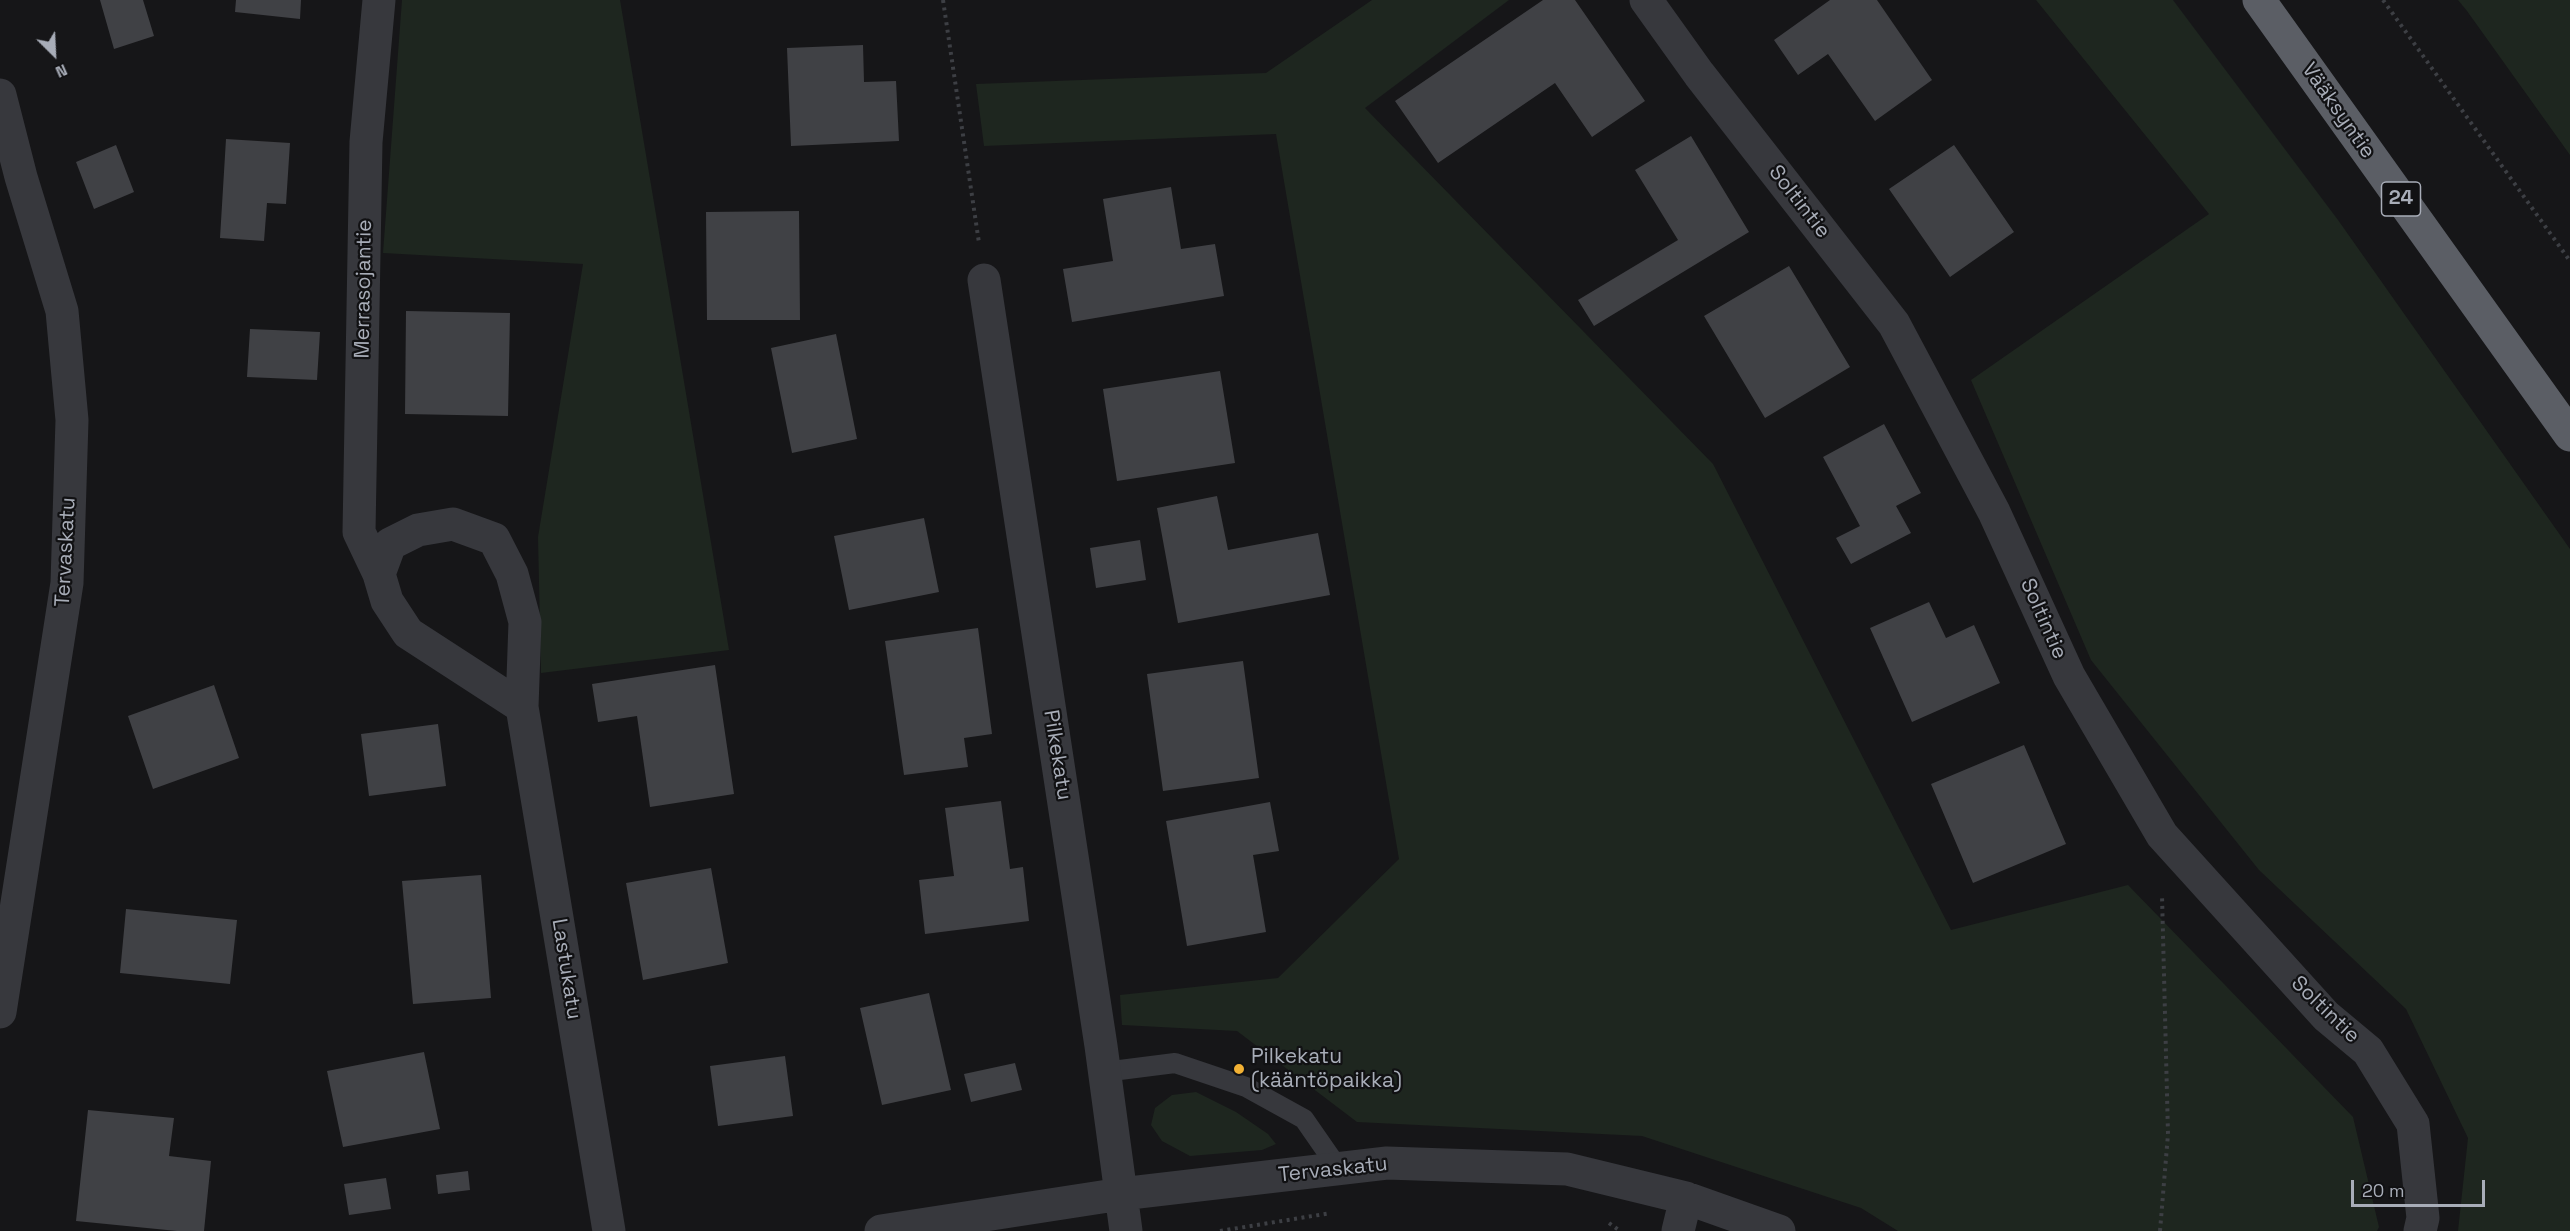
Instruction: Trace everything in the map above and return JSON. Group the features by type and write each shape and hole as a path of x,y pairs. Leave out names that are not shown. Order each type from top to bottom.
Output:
{"highway":[{"name":"Vääksyntie","path":"2259,0 2542,399 2570,442"},
{"name":"Vääksyntie","path":"2542,399 2570,435"}],"street":[{"name":"Merrasojantie","path":"379,0 366,142 359,532 379,574"},
{"name":"Soltintie","path":"1646,0 1699,74 1894,324 1994,512 2069,676 2162,835 2326,1016 2368,1051 2414,1124 2423,1218 2420,1231"},
{"name":"Tervaskatu","path":"0,95 11,180 62,311 72,420 67,583 0,1012"},
{"name":"Pilkekatu","path":"984,280 1126,1231"},
{"name":"Lastukatu","path":"379,574 390,544 418,530 453,524 494,539 512,574 525,622 522,707 609,1231"},
{"path":"379,574 387,601 408,633 522,707"},
{"name":"Tervaskatu","path":"881,1231 1121,1194 1388,1163 1567,1169 1686,1198 1779,1231"},
{"path":"1678,1231 1686,1198"}],"lane":[{"path":"1104,1072 1175,1063 1246,1087 1304,1119 1338,1168"}],"path":[{"path":"943,0 984,280"},
{"path":"2383,0 2570,261"},
{"path":"2160,1231 2168,1134 2162,965 2162,835"}],"shaded area":[{"path":"402,0 620,0 729,650 541,673 538,537 583,264 383,253"},
{"path":"1372,0 1509,0 1365,108 1713,464 1951,930 2128,885 2353,1117 2379,1227 2377,1231 1898,1231 1861,1208 1642,1136 1357,1122 1237,1031 1122,1025 1120,995 1278,978 1399,859 1276,134 984,146 976,84 1266,73"},
{"path":"2036,0 2173,0 2338,220 2570,549 2570,1231 2458,1231 2468,1138 2406,1009 2259,870 2091,660 1971,380 2209,214"},
{"path":"2458,0 2570,0 2570,155 2467,11"},
{"path":"1196,1092 1236,1112 1268,1134 1276,1144 1262,1150 1190,1156 1162,1141 1151,1125 1155,1108 1172,1095"}],"building":[{"path":"100,0 143,0 154,36 114,49"},
{"path":"236,0 301,0 300,19 235,12"},
{"path":"1543,0 1575,0 1645,101 1592,137 1555,83 1438,163 1395,101"},
{"path":"1830,0 1877,0 1932,80 1875,121 1828,54 1798,75 1774,40"},
{"path":"863,45 864,82 896,81 899,141 791,146 787,48"},
{"path":"1691,136 1749,232 1594,326 1578,300 1678,240 1635,170"},
{"path":"226,139 290,143 286,204 267,203 264,241 220,238"},
{"path":"116,145 134,192 94,209 76,162"},
{"path":"1954,145 2014,232 1950,277 1889,189"},
{"path":"1171,187 1181,249 1215,244 1224,296 1072,322 1063,269 1113,261 1103,199"},
{"path":"799,211 800,320 707,320 706,212"},
{"path":"1789,266 1850,367 1765,418 1704,316"},
{"path":"406,311 510,313 508,416 405,414"},
{"path":"250,329 320,332 317,380 247,377"},
{"path":"836,334 857,439 792,453 771,348"},
{"path":"1220,371 1235,463 1117,481 1103,389"},
{"path":"1884,424 1921,493 1896,506 1911,533 1851,564 1836,538 1860,526 1823,457"},
{"path":"1217,496 1228,550 1318,533 1330,595 1178,623 1157,508"},
{"path":"924,518 939,592 849,610 834,536"},
{"path":"1140,540 1146,580 1096,588 1090,548"},
{"path":"1929,602 1946,638 1974,625 2000,683 1912,722 1870,628"},
{"path":"978,628 992,734 964,738 968,767 904,775 885,641"},
{"path":"1243,661 1259,778 1163,791 1147,674"},
{"path":"715,665 734,794 650,807 637,716 598,722 592,684"},
{"path":"214,685 239,758 153,789 128,716"},
{"path":"438,724 446,786 369,796 361,734"},
{"path":"2024,745 2066,844 1973,883 1931,784"},
{"path":"1001,801 1010,869 1023,867 1029,921 925,934 919,880 954,876 945,808"},
{"path":"1270,802 1279,851 1253,855 1266,932 1187,946 1166,821"},
{"path":"711,868 728,963 643,980 626,883"},
{"path":"481,875 491,998 413,1004 402,881"},
{"path":"126,909 237,920 230,984 120,973"},
{"path":"929,993 951,1090 882,1105 860,1008"},
{"path":"424,1052 440,1129 343,1147 327,1071"},
{"path":"785,1056 793,1116 718,1126 710,1066"},
{"path":"1015,1063 1022,1090 971,1102 964,1074"},
{"path":"88,1110 174,1118 169,1156 211,1161 204,1231 177,1231 76,1221"},
{"path":"468,1171 470,1190 438,1194 436,1175"},
{"path":"386,1178 391,1209 349,1215 344,1184"}],"place":[{"name":"Pilkekatu (kääntöpaikka)","path":"1239,1069"}]}
